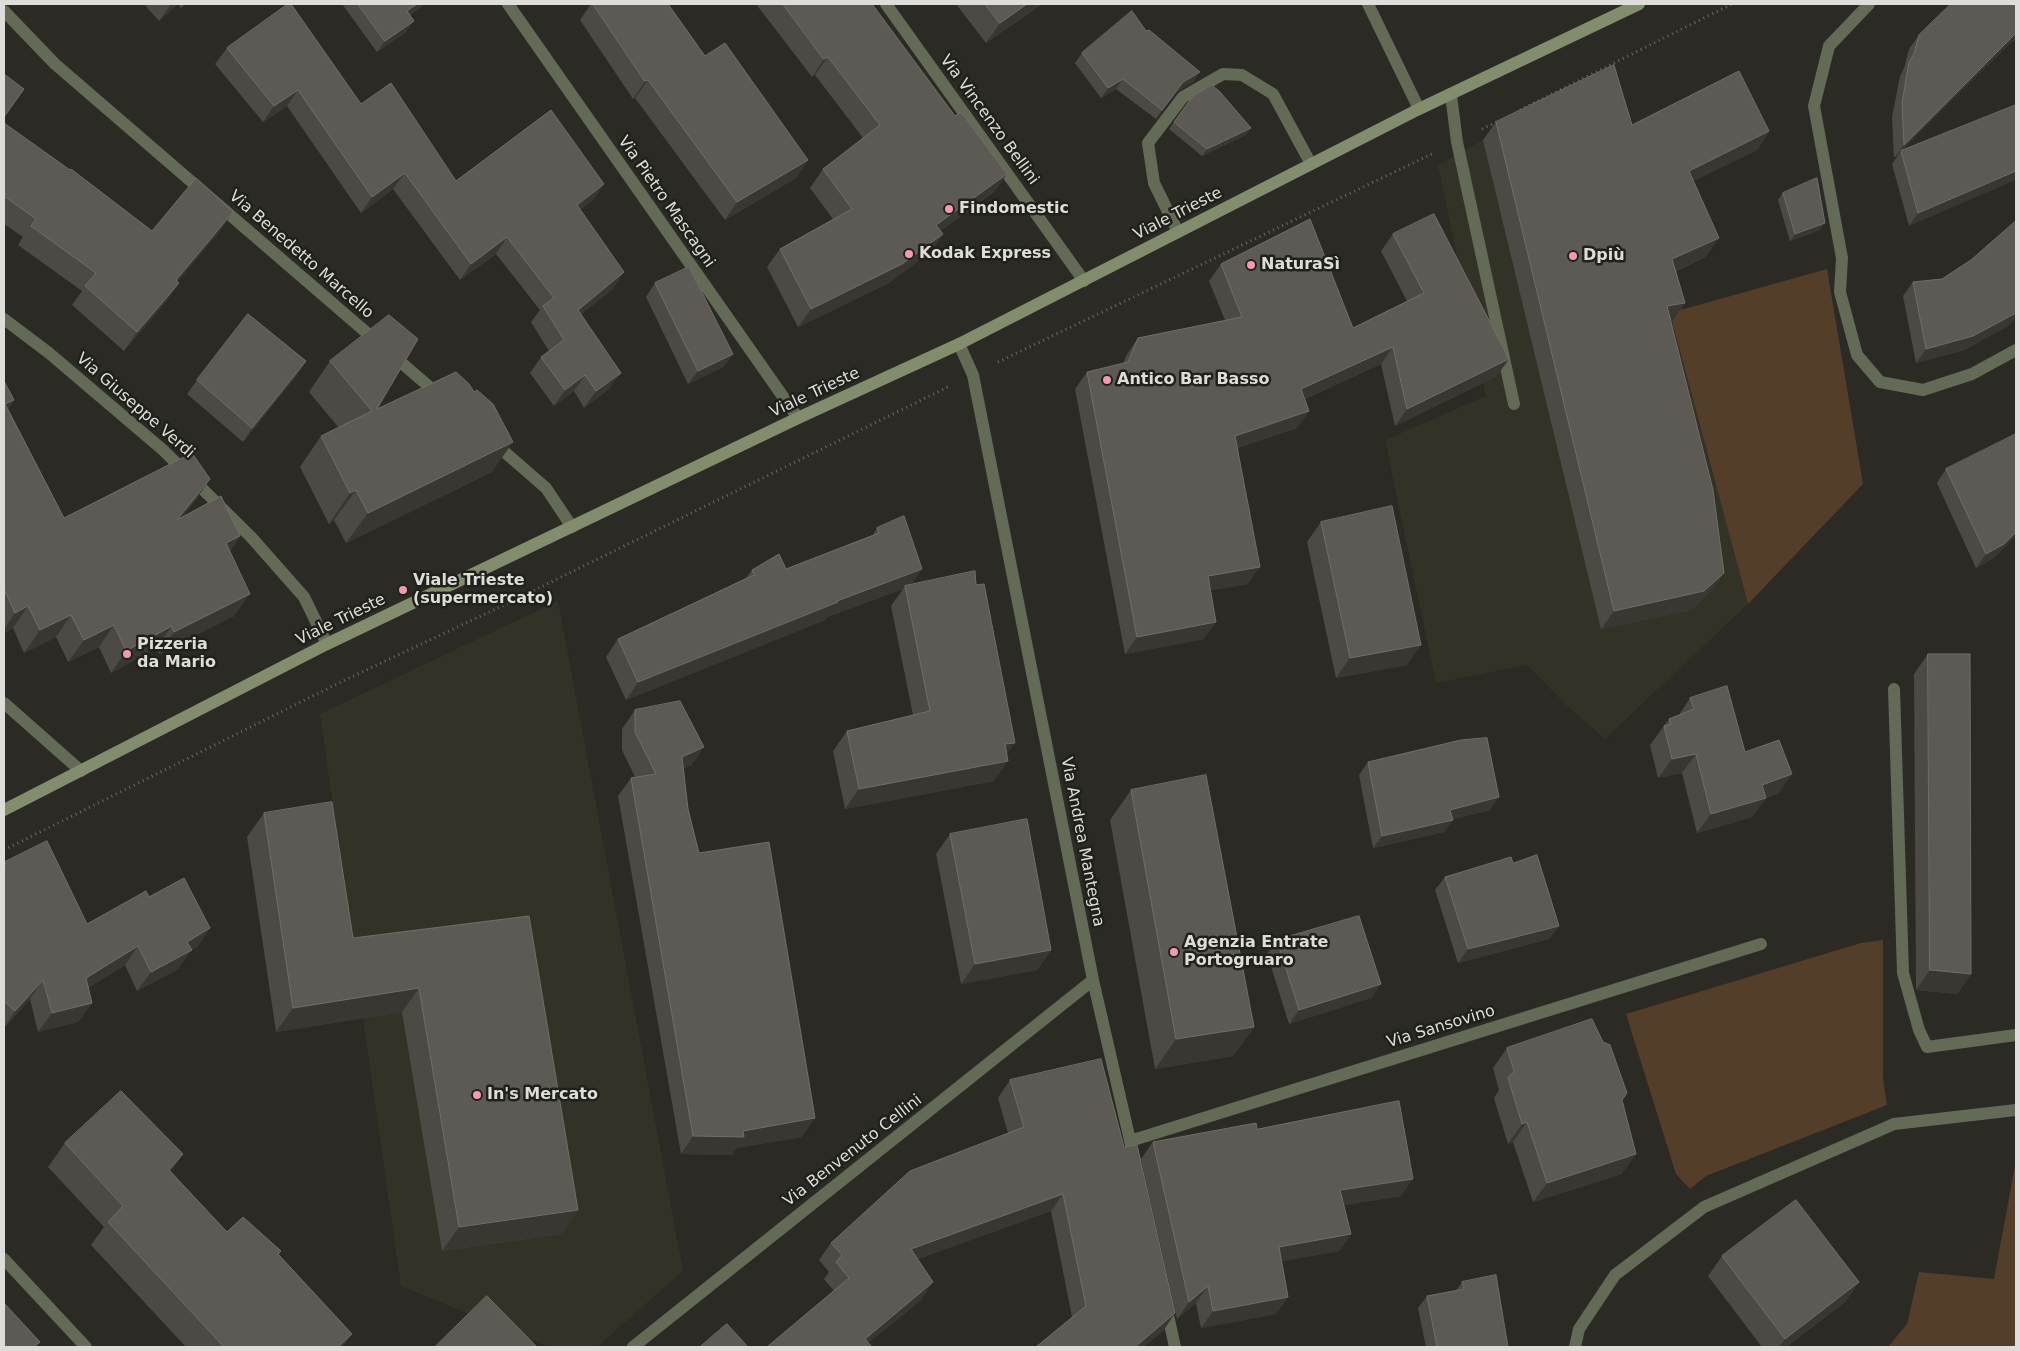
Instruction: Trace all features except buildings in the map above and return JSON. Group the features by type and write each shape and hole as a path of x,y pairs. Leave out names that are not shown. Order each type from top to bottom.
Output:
{"main road":[{"name":"Viale Trieste","path":"4,810 327,644 798,418 959,344 1419,110 1639,4"}],"street":[{"name":"Via Pietro Mascagni","path":"508,4 798,418"},
{"name":"Via Vincenzo Bellini","path":"886,4 1084,280"},
{"path":"1368,4 1419,110"},
{"path":"1869,4 1829,46 1814,106 1842,258 1840,292 1857,355 1880,382 1923,390 1972,374 2016,350"},
{"name":"Via Benedetto Marcello","path":"4,11 55,64 452,407"},
{"path":"1178,232 1154,183 1148,143 1183,97 1223,74 1242,75 1274,94 1311,164"},
{"path":"1451,95 1457,142 1514,404"},
{"name":"Via Giuseppe Verdi","path":"4,319 49,353 163,450 251,537 304,597 327,644"},
{"name":"Via Andrea Mantegna","path":"959,344 972,375 1093,980 1138,1179"},
{"path":"482,433 546,488 572,528"},
{"path":"1894,689 1903,973 1920,1030 1927,1047 2016,1035"},
{"path":"4,703 81,771"},
{"name":"Via Sansovino","path":"1130,1142 1761,944"},
{"name":"Via Benvenuto Cellini","path":"633,1347 1093,980"},
{"path":"1575,1347 1579,1329 1615,1275 1704,1207 1894,1124 2016,1110"},
{"path":"4,1259 86,1347"},
{"path":"1163,1291 1175,1347"}],"path":[{"path":"1519,111 1732,4"},
{"path":"4,850 346,680 502,606 972,375 1502,120"}],"shaded area":[{"path":"1483,140 1673,321 1748,604 1605,739 1566,705 1527,665 1436,683 1385,440 1486,396 1438,165"},
{"path":"1827,269 1863,484 1748,604 1670,313"},
{"path":"558,601 683,1271 597,1347 549,1347 401,1286 320,714"},
{"path":"1883,940 1883,1078 1887,1105 1706,1176 1690,1189 1676,1174 1626,1014 1861,943"},
{"path":"2016,1160 2016,1347 1888,1347 1907,1324 1919,1272 1994,1279"}],"place":[{"name":"Findomestic","path":"949,209"},
{"name":"Kodak Express","path":"909,254"},
{"name":"Dpiù","path":"1573,256"},
{"name":"NaturaSì","path":"1251,265"},
{"name":"Antico Bar Basso","path":"1107,380"},
{"name":"Viale Trieste (supermercato)","path":"403,590"},
{"name":"Pizzeria da Mario","path":"127,654"},
{"name":"Agenzia Entrate Portogruaro","path":"1174,952"},
{"name":"In's Mercato","path":"477,1095"}]}
